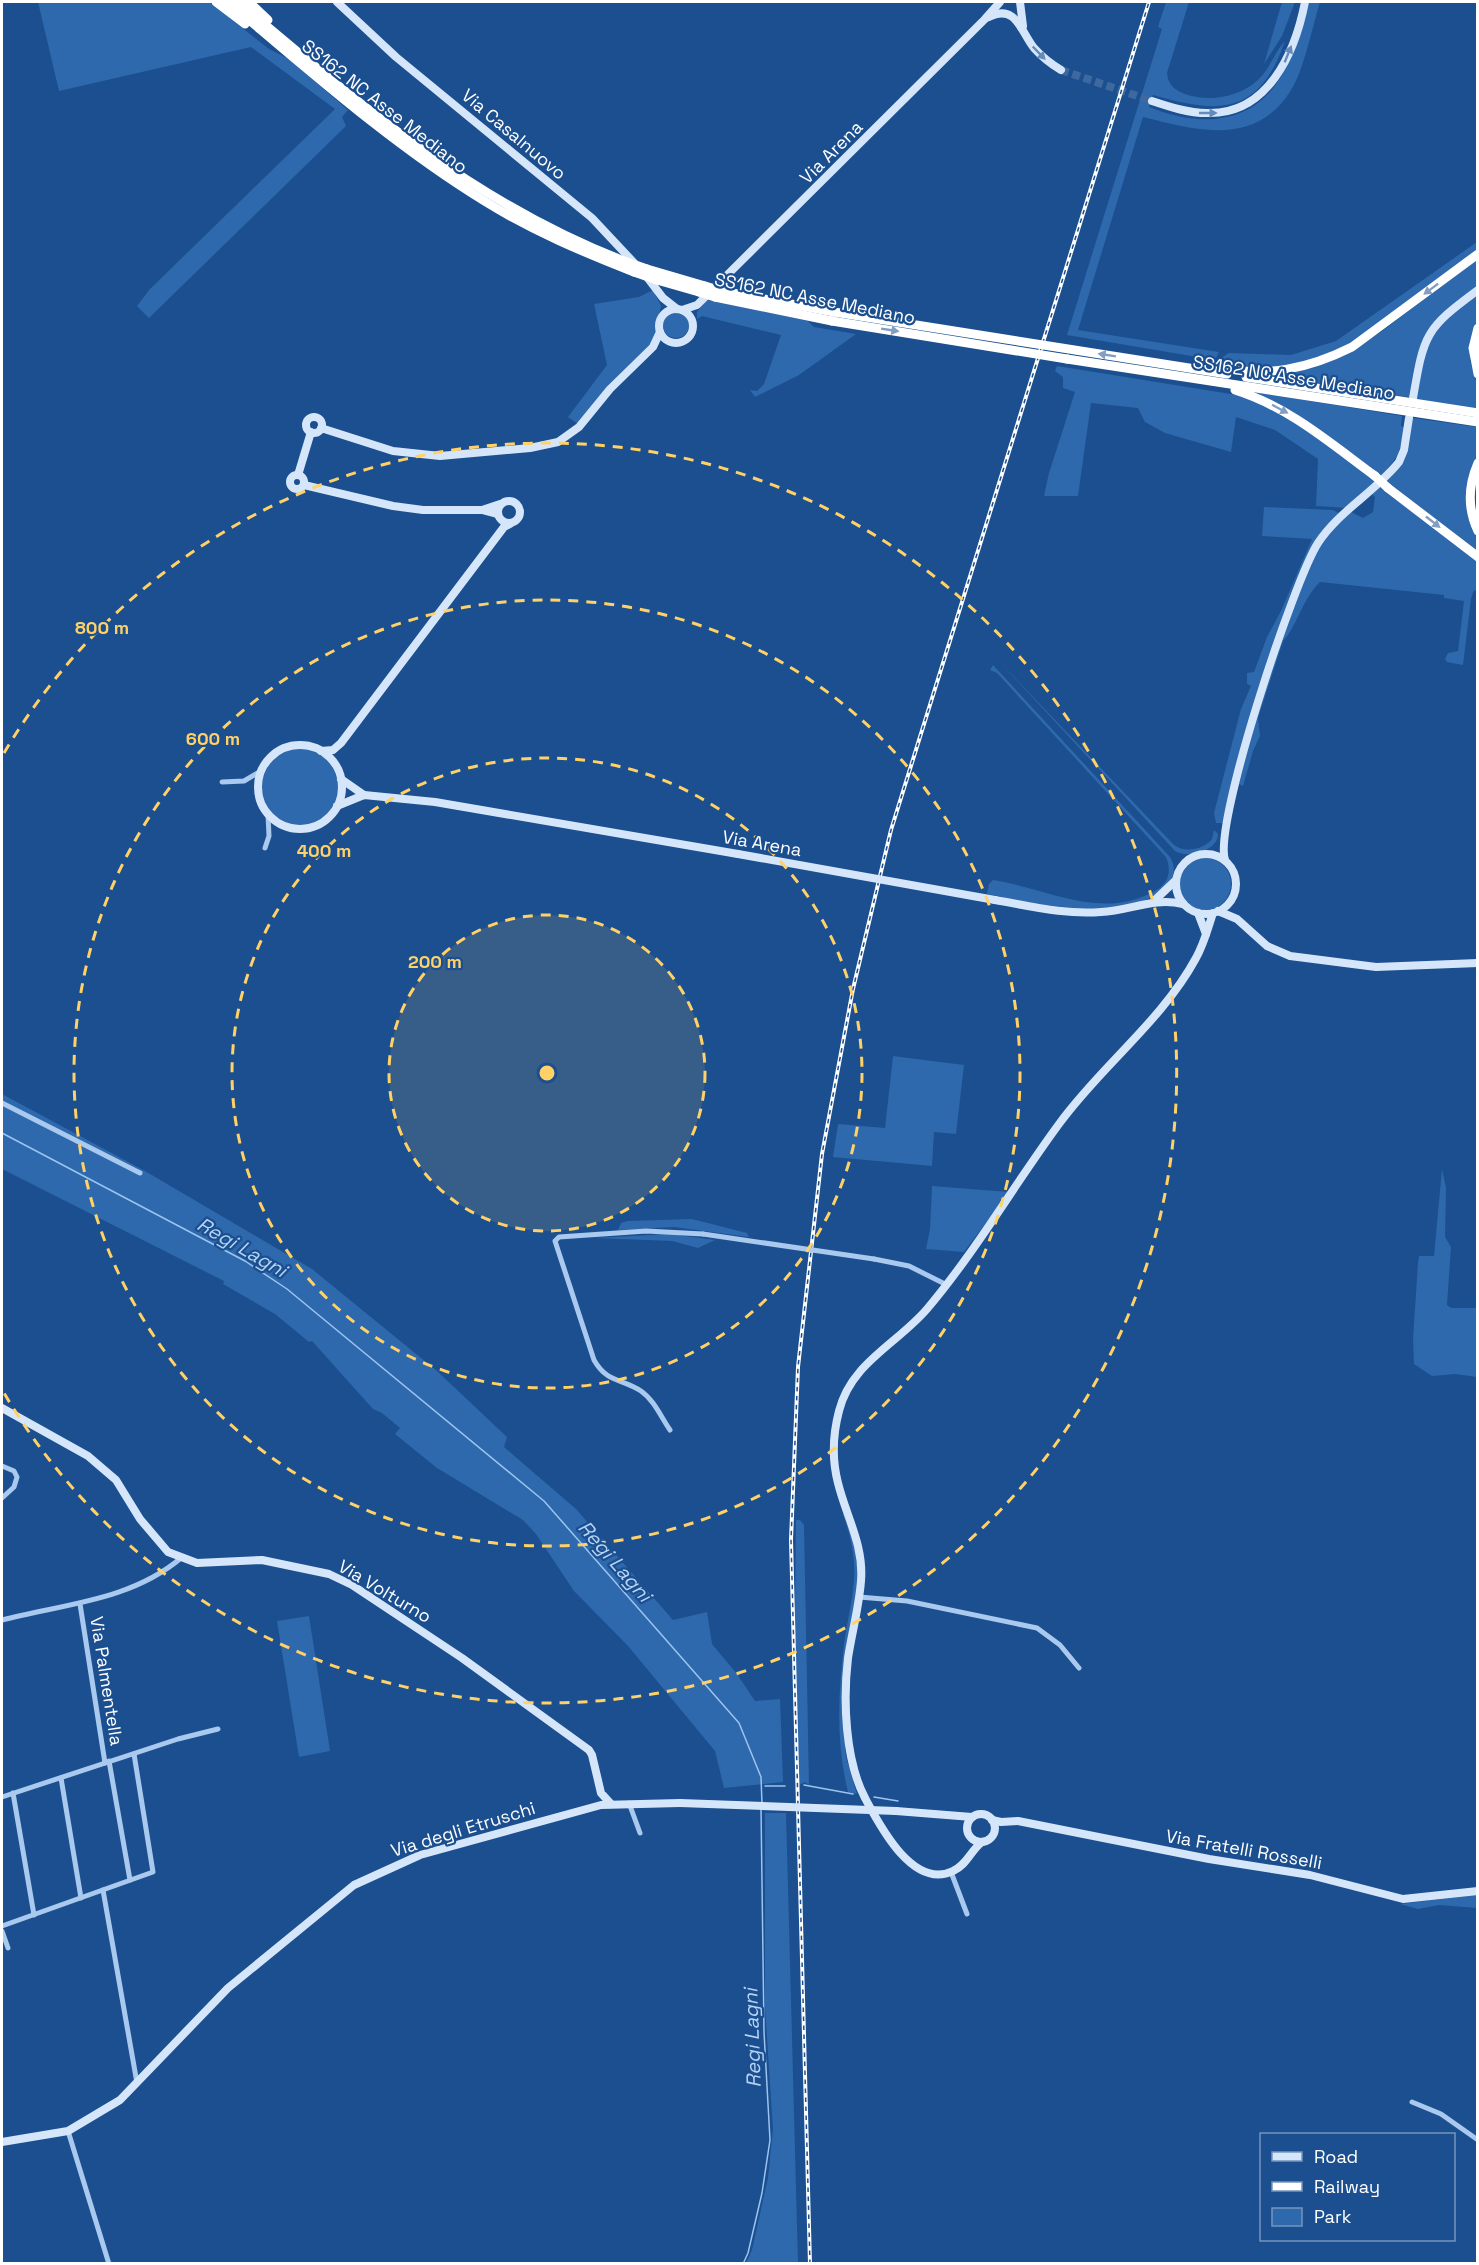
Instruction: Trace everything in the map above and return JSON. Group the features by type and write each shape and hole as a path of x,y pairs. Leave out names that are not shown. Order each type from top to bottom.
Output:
{"highway":[{"path":"216,2 285,46"},
{"name":"SS162 NC Asse Mediano","path":"228,2 387,125 461,178 535,221 624,261 702,289 833,317 1208,381 1227,379 1478,413"},
{"name":"SS162 NC Asse Mediano","path":"238,2 381,129 465,189 558,241 657,280 702,289"},
{"path":"249,2 285,46"},
{"path":"1227,379 1255,373 1293,370 1332,357 1352,347 1478,254"},
{"name":"SS162 NC Asse Mediano","path":"833,317 1128,359 1227,379 1478,422"},
{"path":"1478,328 1473,348 1478,374"},
{"path":"1227,379 1288,413 1375,476 1478,557"},
{"path":"1478,463 1469,493 1471,510 1478,531"}],"street":[{"name":"Via Casalnuovo","path":"337,2 396,57 597,222 663,298 679,309"},
{"name":"Via Arena","path":"679,309 697,305 986,19 1000,2"},
{"path":"1020,2 1024,30"},
{"path":"1152,101 1204,113 1223,112 1249,103 1266,90 1280,71 1305,2"},
{"path":"986,19 997,13 1009,13 1024,30 1036,51 1061,70"},
{"path":"1413,398 1420,356 1431,330 1440,318 1478,290"},
{"path":"311,432 321,428 393,451 453,456 530,448 558,442 579,427 610,389 653,347 660,332 663,298"},
{"path":"660,332 668,341 676,343 687,339 693,330 697,305"},
{"path":"663,315 679,309 693,321"},
{"path":"653,347 668,341"},
{"path":"311,432 306,425 311,417 319,418 321,428"},
{"path":"1238,919 1231,900 1235,879 1225,861 1222,848 1253,717 1303,568 1329,529 1399,462 1404,450 1410,418"},
{"path":"298,475 311,432"},
{"path":"304,485 303,478 298,475 291,477 291,486 297,490 304,485 393,506 423,510 482,510 513,502 519,507 519,518 504,527 491,543 341,743 333,750 321,751"},
{"path":"491,543 498,529 501,504"},
{"path":"482,510 510,524"},
{"path":"335,764 341,743"},
{"path":"222,782 244,781 261,771 270,758 290,746 306,745 321,751 335,764 341,779 342,793 338,806 323,822 303,829 288,827 268,815"},
{"path":"261,771 259,797 268,815 268,836 265,848"},
{"name":"Via Arena","path":"341,779 364,795 476,808 995,900 1081,913 1121,910 1154,901 1182,903"},
{"name":"Via Arena","path":"338,806 364,795"},
{"path":"1226,828 1218,845 1205,854 1188,860 1179,869 1176,880 1177,895 1182,903 1198,913 1216,912 1238,919 1268,946 1290,956 1376,967 1478,963"},
{"path":"1205,854 1225,861"},
{"name":"Via Arena","path":"1154,901 1171,888 1176,880"},
{"path":"970,1821 981,1814 993,1824 992,1836 982,1842 964,1864 951,1872 933,1874 918,1868 903,1857 879,1825 860,1788 850,1761 848,1661 859,1597 861,1563 859,1547 835,1468 834,1452 839,1411 847,1390 863,1367 909,1328 992,1222 1061,1121 1134,1039 1177,984 1195,959 1216,912 1231,900"},
{"path":"1198,913 1206,934"},
{"path":"2,1102 140,1173"},
{"path":"670,1430 651,1402 641,1392 606,1377 594,1360 555,1241 559,1237 646,1231 703,1234 909,1266 945,1284"},
{"name":"Via Volturno","path":"2,1408 88,1456 116,1480 140,1519 168,1552 197,1563 262,1560 321,1571 352,1585 462,1658 589,1750 603,1800"},
{"path":"2,1466 14,1471 17,1477 14,1487 2,1498"},
{"name":"Via Palmentella","path":"2,1620 80,1604 154,1579 181,1558"},
{"path":"859,1597 907,1601 1037,1628 1060,1645 1079,1668"},
{"name":"Via Palmentella","path":"80,1604 130,1880"},
{"path":"2,1797 203,1731 218,1729"},
{"path":"2,1926 153,1870 134,1754"},
{"path":"61,1778 81,1898"},
{"path":"13,1793 34,1915"},
{"path":"603,1800 629,1803 896,1811 958,1816 970,1821"},
{"name":"Via degli Etruschi","path":"2,2142 68,2131 120,2100 228,1988 354,1885 420,1855 589,1808 603,1800"},
{"path":"629,1803 640,1833"},
{"path":"970,1821 972,1854"},
{"name":"Via Fratelli Rosselli","path":"993,1824 1018,1821 1209,1859 1310,1875 1402,1899 1478,1891"},
{"path":"970,1836 982,1842"},
{"path":"951,1872 967,1914"},
{"path":"103,1890 137,2084"},
{"path":"2,1931 8,1948"},
{"path":"1412,2102 1441,2114 1478,2140"},
{"path":"68,2131 109,2264"}],"green space":[{"path":"38,2 209,2 269,49 289,59 348,110 342,117 346,126 149,318 137,306 150,289 335,109 251,47 59,91"},
{"path":"1166,2 1189,2 1167,73 1173,87 1188,95 1220,97 1250,86 1265,72 1285,41 1275,66 1263,84 1249,96 1234,103 1217,106 1198,105 1153,95 1149,107 1189,118 1209,119 1228,117 1245,111 1261,101 1275,86 1286,67 1308,2 1320,2 1305,56 1294,85 1280,105 1264,119 1246,127 1206,130 1143,117 1078,330 1219,352 1215,360 1067,335 1162,29 1158,27"},
{"path":"1282,2 1295,2 1282,36 1264,64"},
{"path":"1477,242 1477,252 1408,306 1384,323 1332,353 1305,362 1277,367 1248,366 1218,360 1229,353 1291,355 1336,341"},
{"path":"1477,259 1477,287 1446,312 1428,332 1417,358 1409,397 1275,377 1303,370 1349,352 1381,332"},
{"path":"653,290 661,306 654,341 609,384 578,424 568,417 607,365 594,304 639,297"},
{"path":"1477,294 1477,320 1471,341 1470,361 1477,384 1477,409 1416,399 1427,343 1443,320"},
{"path":"708,298 808,321 814,327 856,334 799,375 755,397 750,390 757,391 764,384 781,335 702,316 697,319 697,312"},
{"path":"676,312 685,316 689,325 685,334 676,338 667,334 663,325 667,316"},
{"path":"1057,366 1237,395 1274,408 1358,467 1375,482 1347,508 1316,506 1318,459 1275,430 1236,417 1231,452 1165,433 1145,422 1138,408 1091,403 1078,496 1044,496 1075,392 1063,388 1063,377 1055,371"},
{"path":"1255,392 1402,416 1401,426 1405,428 1398,455 1382,476 1303,418"},
{"path":"1413,418 1477,427 1477,458 1471,473 1477,553 1387,481 1401,459"},
{"path":"1381,486 1477,560 1477,589 1473,592 1471,599 1463,665 1447,662 1445,659 1448,653 1458,651 1464,601 1444,598 1444,595 1320,582 1308,597 1283,641 1258,718 1260,736 1243,786 1239,784 1259,705 1293,604 1314,553 1333,528 1351,512 1363,518 1373,512 1375,497 1372,494"},
{"path":"1264,507 1333,510 1339,513 1310,549 1292,589 1260,685 1224,823 1216,823 1214,813 1241,709 1251,686 1247,684 1247,673 1254,672 1267,637 1281,611 1312,539 1262,536"},
{"path":"997,659 1174,845 1188,850 1199,848 1212,839 1214,830 1218,834 1213,845 1194,854 1175,851"},
{"path":"993,665 1170,857 1174,868 1173,876 1166,886 1149,898 1129,905 1105,908 1055,906 987,894 989,884 993,880 1076,900 1117,903 1138,899 1158,889 1167,879 1169,870 1166,857 997,673 990,670"},
{"path":"300,749 315,752 327,760 335,772 338,787 335,802 327,814 315,822 300,825 285,822 273,814 265,802 262,787 265,772 273,760 285,752"},
{"path":"1205,858 1215,860 1223,866 1229,874 1231,884 1229,894 1223,902 1215,908 1205,910 1195,908 1187,902 1181,894 1179,884 1181,874 1187,866 1195,860"},
{"path":"893,1056 964,1065 956,1134 934,1132 932,1166 833,1157 838,1124 885,1128"},
{"path":"2,1094 145,1171 312,1269 437,1371 507,1437 504,1447 576,1509 673,1620 707,1612 712,1644 737,1674 755,1701 780,1699 783,1782 724,1788 715,1751 628,1646 574,1591 536,1534 523,1520 437,1468 395,1434 400,1428 382,1413 373,1409 312,1341 309,1342 275,1314 223,1284 224,1281 2,1169"},
{"path":"1442,1169 1446,1188 1445,1237 1451,1247 1447,1305 1451,1308 1477,1308 1477,1377 1455,1374 1432,1376 1414,1364 1413,1339 1419,1256 1434,1256"},
{"path":"932,1186 1009,1192 964,1252 926,1249 930,1229"},
{"path":"692,1219 747,1233 749,1237 674,1227 618,1230 621,1223 627,1221"},
{"path":"670,1234 715,1240 698,1248 672,1241 595,1238"},
{"path":"846,1513 853,1533 859,1572 843,1726 846,1757 857,1794 848,1792 840,1738 839,1701 842,1664 854,1580 853,1551 843,1514"},
{"path":"796,1520 800,1520 804,1525 809,1785 805,1782 799,1785 795,1620"},
{"path":"309,1616 330,1751 299,1757 277,1621"},
{"path":"765,1813 786,1813 798,2263 746,2263 752,2250 768,2178 773,2129 765,2007"},
{"path":"1477,1895 1477,1908 1439,1905 1418,1909 1400,1904"}],"waterway":[{"name":"Regi Lagni","path":"2,1133 245,1261 287,1289 544,1501 739,1723 761,1777 762,1804"},
{"path":"804,1785 853,1794"},
{"path":"765,1786 785,1786"},
{"path":"874,1797 898,1801"},
{"name":"Regi Lagni","path":"743,2264 748,2253 762,2193 770,2140 764,2032 761,1809"}],"tunnel":[{"path":"1061,70 1152,101"}],"railway":[{"path":"810,2264 791,1540 798,1367 822,1154 853,989 891,830 1149,2"}]}
